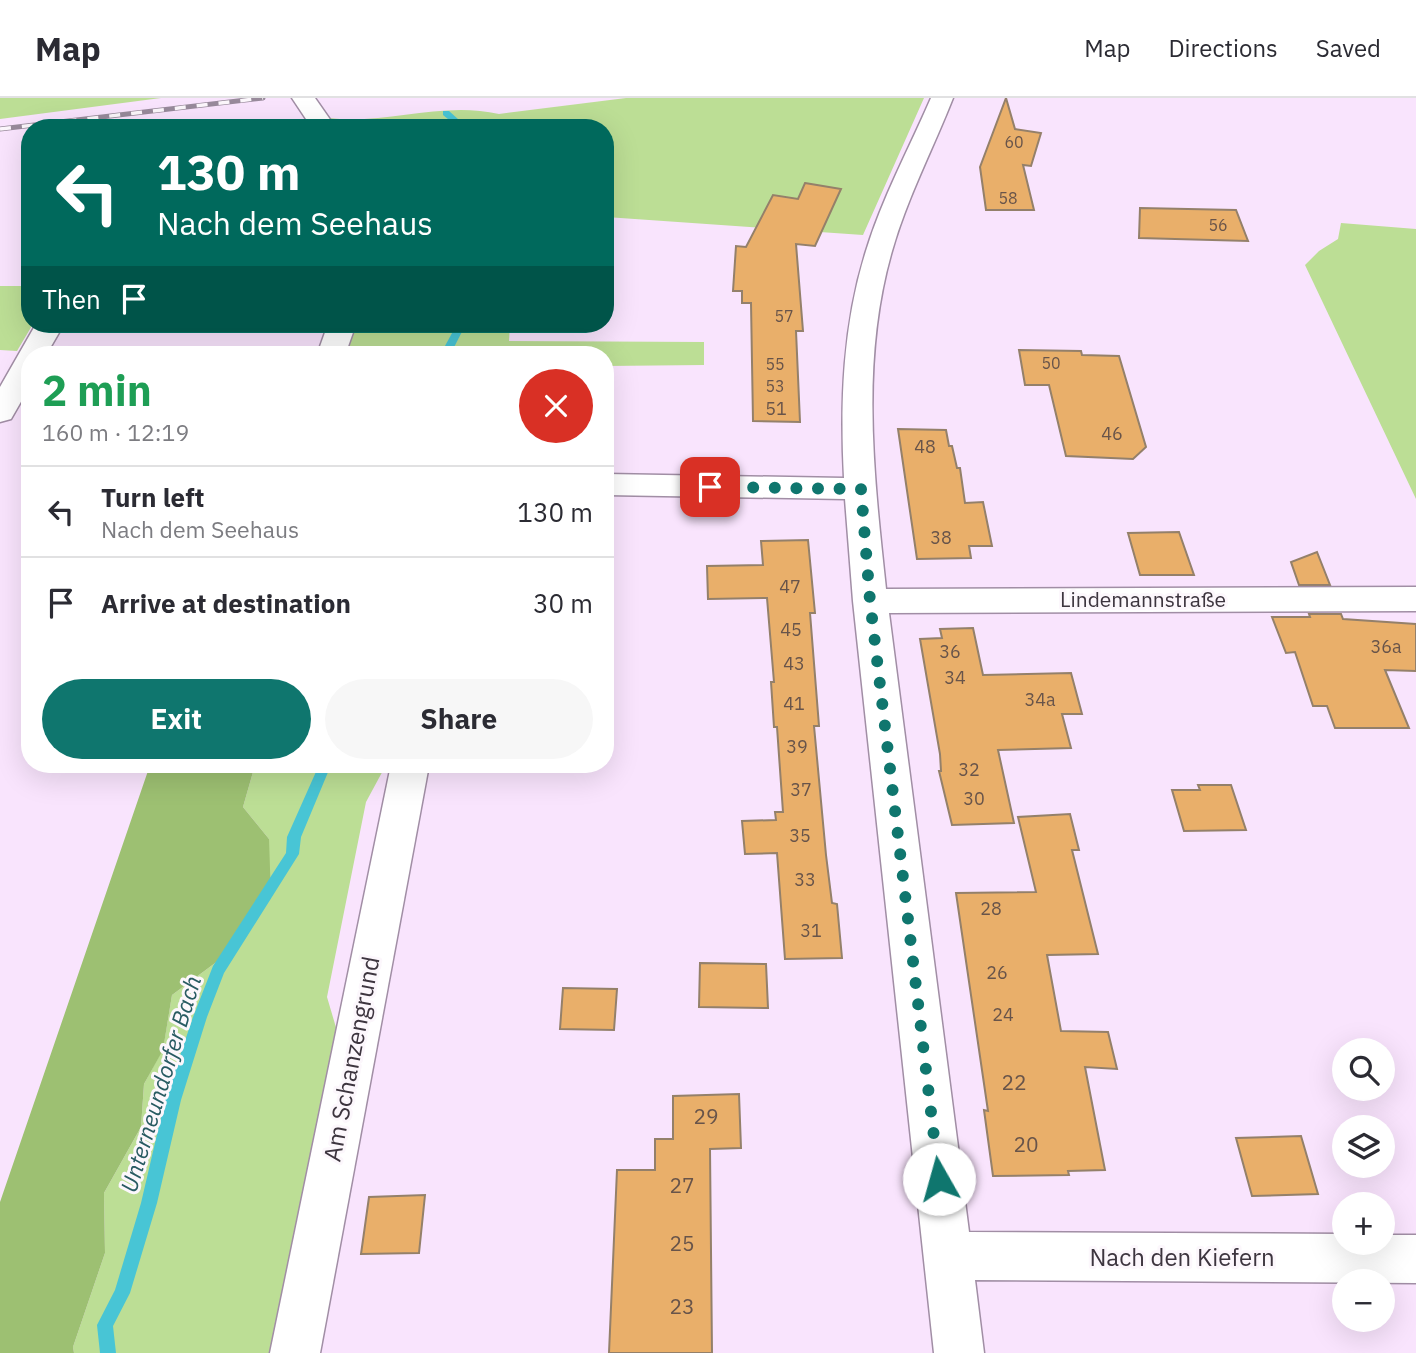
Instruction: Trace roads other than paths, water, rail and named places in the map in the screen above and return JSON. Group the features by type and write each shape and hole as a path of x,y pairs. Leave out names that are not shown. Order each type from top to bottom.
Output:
{"street":[{"path":"303,98 318,119"},
{"path":"942,98 896,204 879,253 859,344 857,396 870,601 959,1353"},
{"path":"0,412 21,376"},
{"path":"614,485 861,489"},
{"name":"Lindemannstraße","path":"870,601 1416,599"},
{"name":"Am Schanzengrund","path":"295,1353 408,773"},
{"name":"Nach den Kiefern","path":"948,1256 1416,1259"}],"waterway":[{"path":"446,113 453,119"},
{"path":"450,346 456,333"},
{"name":"Unterneundorfer Bach","path":"108,1353 105,1325 122,1293 149,1203 173,1100 200,1017 218,970 292,854 294,837 322,773"}],"railway":[{"path":"85,119 263,98"},
{"path":"0,129 21,127"}]}
